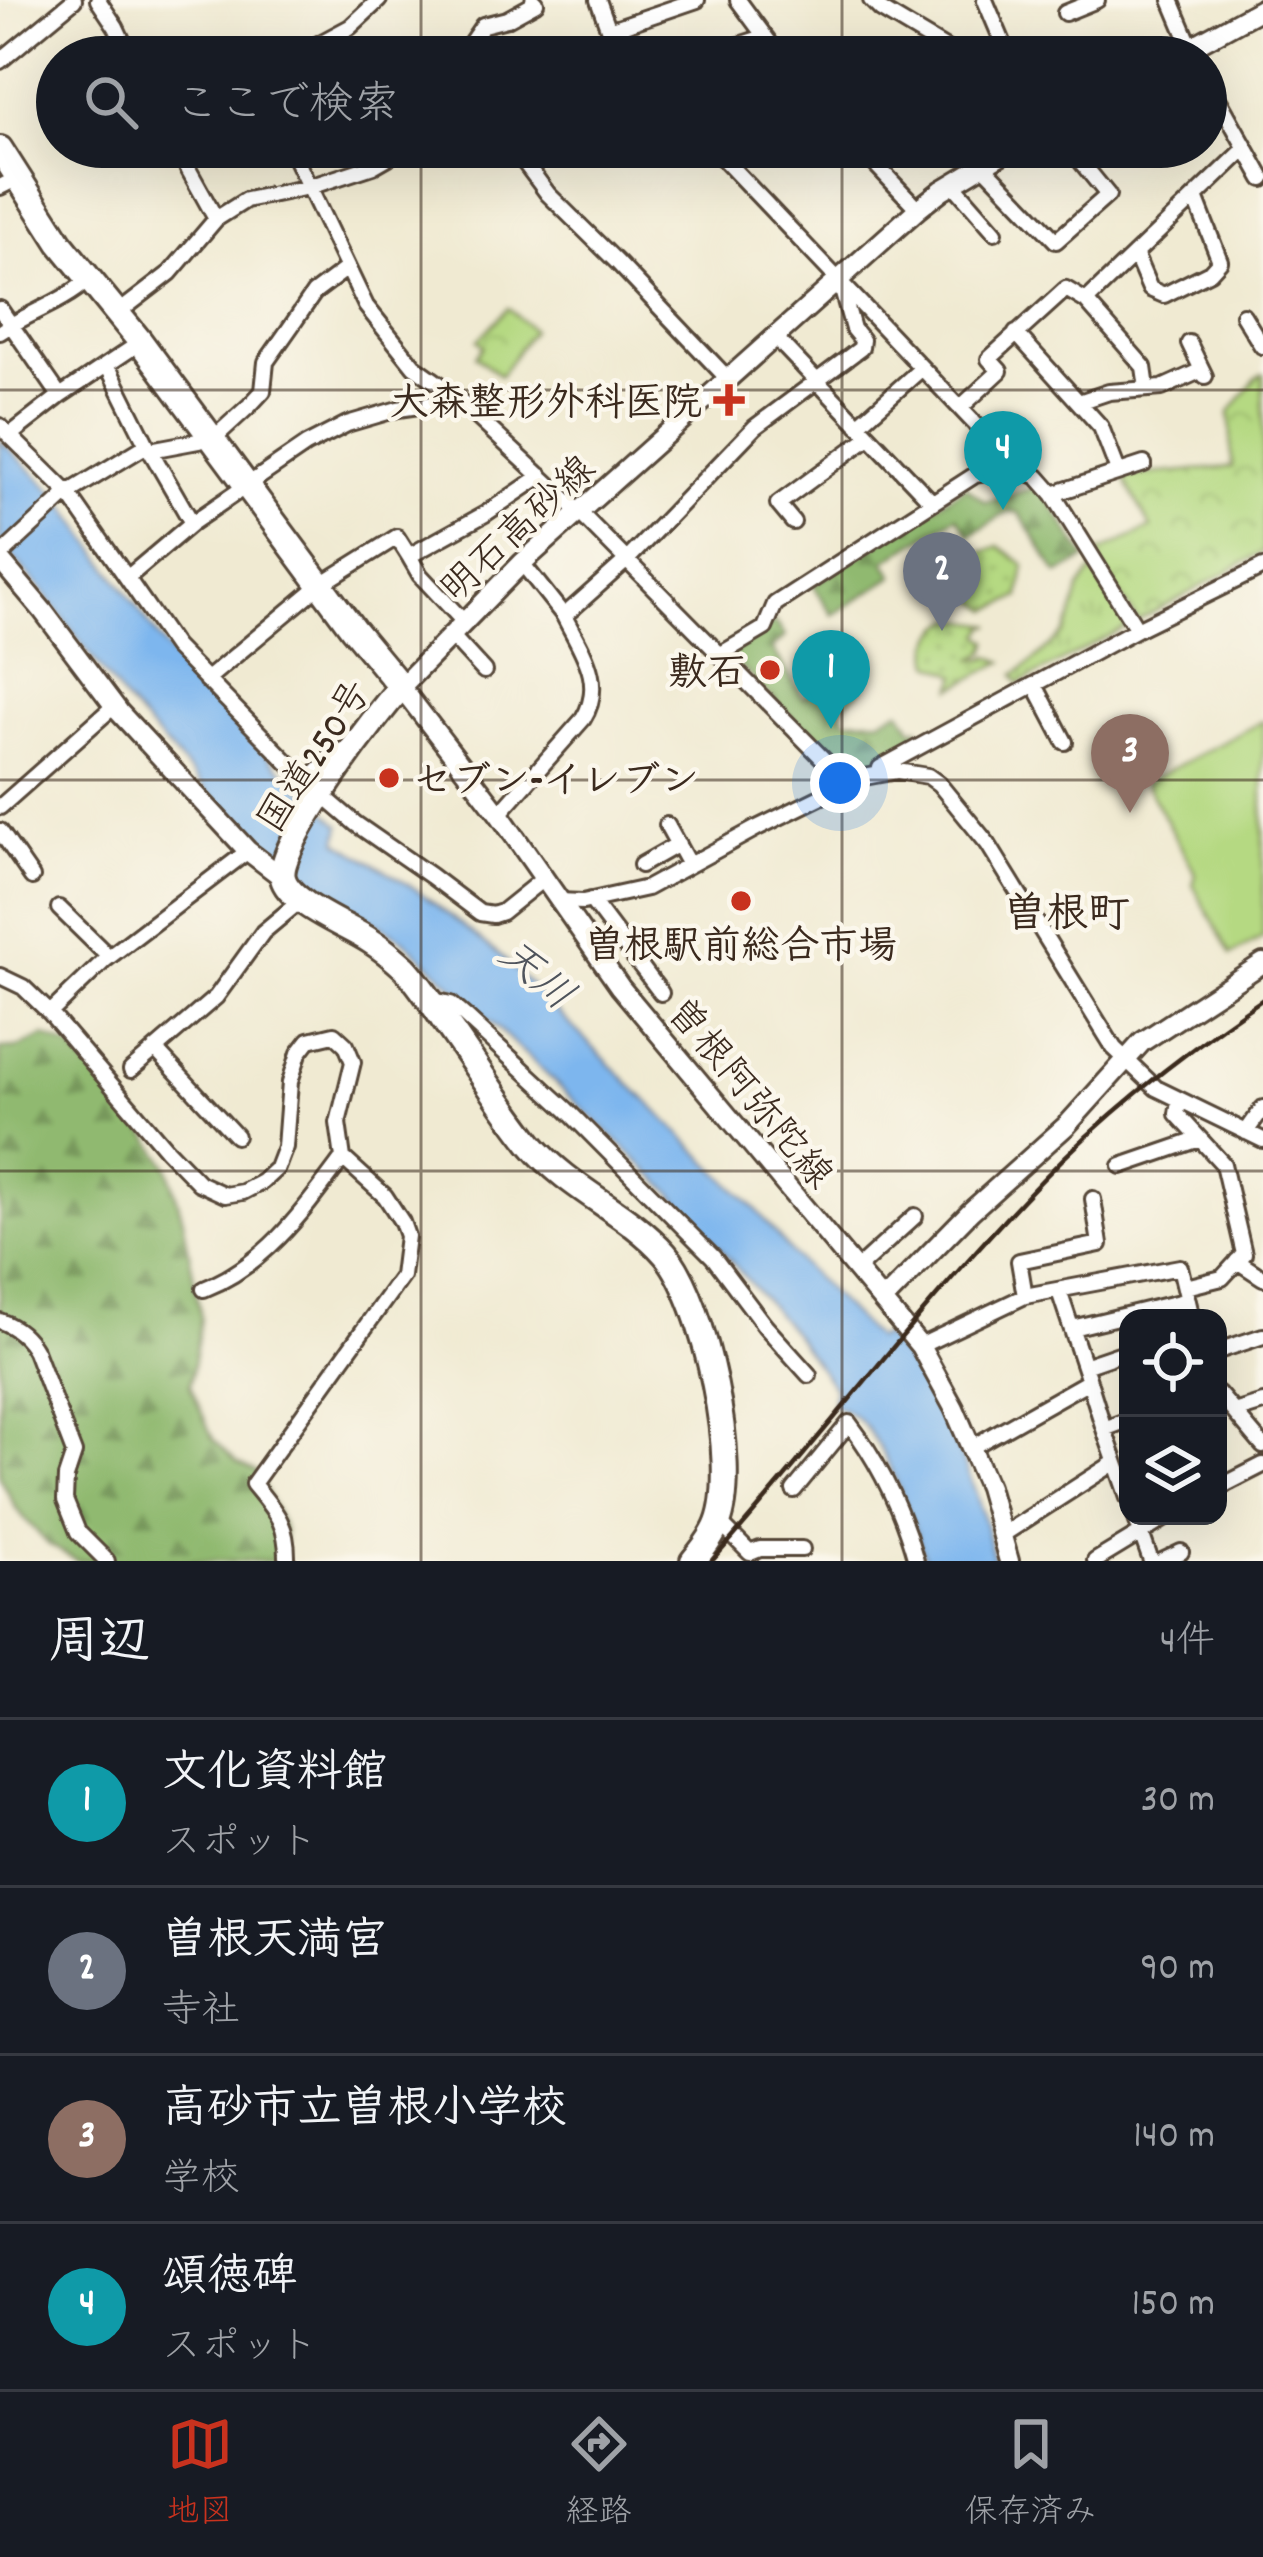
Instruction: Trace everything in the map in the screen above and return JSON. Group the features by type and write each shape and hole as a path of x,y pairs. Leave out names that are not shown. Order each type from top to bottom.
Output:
{"highway":[{"name":"国道250号","path":"0,149 9,182 141,342 320,586 401,687 317,792 282,874 300,901 375,943 406,969 534,1147 574,1185 643,1234 666,1255 682,1280 697,1316 724,1430 726,1481 718,1522 693,1561"}],"main road":[{"path":"1213,36 1258,6"},
{"name":"明石高砂線","path":"401,687 522,563 918,209 980,168"},
{"path":"0,558 114,706 248,851 282,874"},
{"name":"曽根阿弥陀線","path":"401,687 499,814 620,987 920,1346 972,1447 1009,1561"},
{"path":"883,1301 971,1210 1067,1125 1142,1042 1263,964"}],"street":[{"path":"0,61 74,0"},
{"path":"98,0 120,36"},
{"path":"333,36 379,0"},
{"path":"476,36 483,26 507,20 536,3 533,0"},
{"path":"598,0 612,36"},
{"path":"609,30 697,0"},
{"path":"738,0 763,36"},
{"path":"871,0 925,36"},
{"path":"986,0 1001,36"},
{"path":"1171,0 1181,36"},
{"path":"1065,13 1094,6"},
{"path":"1227,114 1263,179"},
{"path":"1227,166 1246,148"},
{"path":"188,168 216,219"},
{"path":"300,168 366,306 414,366 449,391 541,476 854,781"},
{"path":"118,313 170,273 216,219 246,200 367,168"},
{"path":"529,168 548,194 728,380"},
{"path":"732,168 1017,468 1038,477 1053,494 1137,629"},
{"path":"880,168 918,209"},
{"path":"985,168 1056,241 1108,195 1086,168"},
{"path":"1086,301 1225,168"},
{"path":"953,184 995,232"},
{"path":"1135,254 1150,289 1164,295 1210,272 1220,261 1195,197"},
{"path":"0,558 68,493 148,447 214,438 263,391 266,362 314,293 346,269"},
{"path":"565,616 628,559 755,427 861,348 839,279"},
{"path":"6,328 46,309 88,280"},
{"path":"960,409 1000,371 988,359 1066,289 1086,301 1144,367 1147,388"},
{"path":"0,308 6,328 60,396"},
{"path":"1243,315 1260,338"},
{"path":"1016,333 1101,427 1118,471"},
{"path":"775,337 932,502"},
{"path":"141,342 5,431 68,493 175,647 317,792 479,913 502,912 543,879"},
{"path":"1079,402 1109,392 1162,388 1204,374 1189,343"},
{"path":"107,365 192,523"},
{"path":"793,522 778,504 863,431 922,368"},
{"path":"127,578 192,523 306,446 347,424 440,403 449,391"},
{"path":"1053,494 1144,464"},
{"path":"721,654 765,628 775,604 932,502 975,475 1017,468"},
{"path":"409,556 541,476"},
{"path":"206,680 320,586 397,537 484,671"},
{"path":"499,814 592,705 592,673 565,616 522,563"},
{"path":"558,901 591,900 647,888 1263,567"},
{"path":"1035,685 1065,742"},
{"path":"0,807 114,706"},
{"path":"928,776 924,757 932,741"},
{"path":"854,781 896,771 928,776 939,784 988,844 1095,1022 1125,1059 1156,1088 1263,1140"},
{"path":"667,825 689,865"},
{"path":"0,831 32,877"},
{"path":"641,865 677,844"},
{"path":"50,1013 109,956 248,851"},
{"path":"591,900 661,993"},
{"path":"131,1070 216,997 263,932 300,901"},
{"path":"59,908 109,956"},
{"path":"0,976 23,987 50,1013 199,1183 225,1195 243,1192 277,1168 285,1147 290,1082 299,1053 309,1040 334,1034 346,1045 352,1062 338,1123 344,1158 385,1196 407,1236 402,1276 253,1484 288,1535 287,1561"},
{"path":"430,1000 452,1004 583,1125 712,1257 809,1375"},
{"path":"156,1050 236,1136"},
{"path":"1072,1328 1222,1278 1244,1254 1223,1164 1177,1114 1180,1101"},
{"path":"1246,1132 1263,1108"},
{"path":"1121,1166 1200,1139"},
{"path":"204,1289 225,1281 272,1244 296,1221 344,1158"},
{"path":"1025,1296 1019,1261 1100,1244 1093,1198"},
{"path":"857,1269 915,1216"},
{"path":"1238,1261 1263,1278"},
{"path":"920,1346 1025,1296 1180,1267 1190,1309"},
{"path":"1059,1291 1119,1476"},
{"path":"0,1321 13,1326 35,1351 74,1454 65,1500 78,1532 107,1561"},
{"path":"1227,1348 1263,1336"},
{"path":"972,1447 1119,1356"},
{"path":"1234,1412 1263,1403"},
{"path":"1227,1404 1262,1443"},
{"path":"794,1490 849,1423 890,1488 916,1561"},
{"path":"1105,1429 1119,1424"},
{"path":"1002,1535 1114,1463"},
{"path":"1227,1483 1263,1465"},
{"path":"718,1522 750,1552 781,1554 802,1549"},
{"path":"1138,1525 1151,1561"},
{"path":"1095,1561 1153,1525"},
{"path":"1162,1561 1181,1552"}],"green space":[{"path":"508,308 532,330 500,376 476,356 484,346 478,340"},
{"path":"1263,374 1263,552 1138,621 1094,555 1151,528 1123,476 1232,467 1230,412"},
{"path":"966,486 985,502 1040,486 1086,559 1058,574 1019,513 1010,511 970,535 957,516 885,561 894,576 833,615 813,585"},
{"path":"999,546 1025,565 1020,597 990,610 965,590 969,558"},
{"path":"1093,570 1128,626 1019,684 1014,675 1064,633 1079,590"},
{"path":"956,619 993,625 981,635 989,641 986,651 972,659 989,656 1003,662 953,688 958,675 932,664 931,650 938,631"},
{"path":"773,623 785,636 772,649 804,698 852,672 863,685 841,710 846,720 881,719 900,710 922,738 847,773 733,659 734,651"},
{"path":"1263,721 1263,937 1231,955 1193,885 1196,874 1145,783"},
{"path":"45,1036 71,1048 149,1137 168,1167 201,1318 190,1385 213,1439 237,1462 258,1473 284,1529 280,1561 78,1561 48,1544 16,1509 0,1477 0,1049 18,1048"}],"water":[{"path":"0,440 59,497 170,654 341,825 338,841 417,890 499,954 757,1210 792,1254 876,1339 883,1335 897,1350 957,1448 977,1497 994,1561 926,1561 875,1440 851,1414 833,1405 834,1388 794,1334 671,1192 404,940 293,876 239,826 124,700 41,589 0,543"}],"railway":[{"path":"712,1561 957,1272 1043,1179 1148,1083 1263,999"}],"place":[{"name":"大森整形外科医院","path":"729,400"},
{"name":"頌徳碑","path":"1003,510"},
{"name":"曽根天満宮","path":"942,631"},
{"name":"敷石","path":"770,670"},
{"name":"文化資料館","path":"831,729"},
{"name":"セブン-イレブン","path":"389,778"},
{"name":"高砂市立曽根小学校","path":"1130,813"},
{"name":"曽根駅前総合市場","path":"741,901"}],"district":[{"name":"曽根町","path":"1067,911"}],"water label":[{"name":"天川","path":"538,973"}]}
